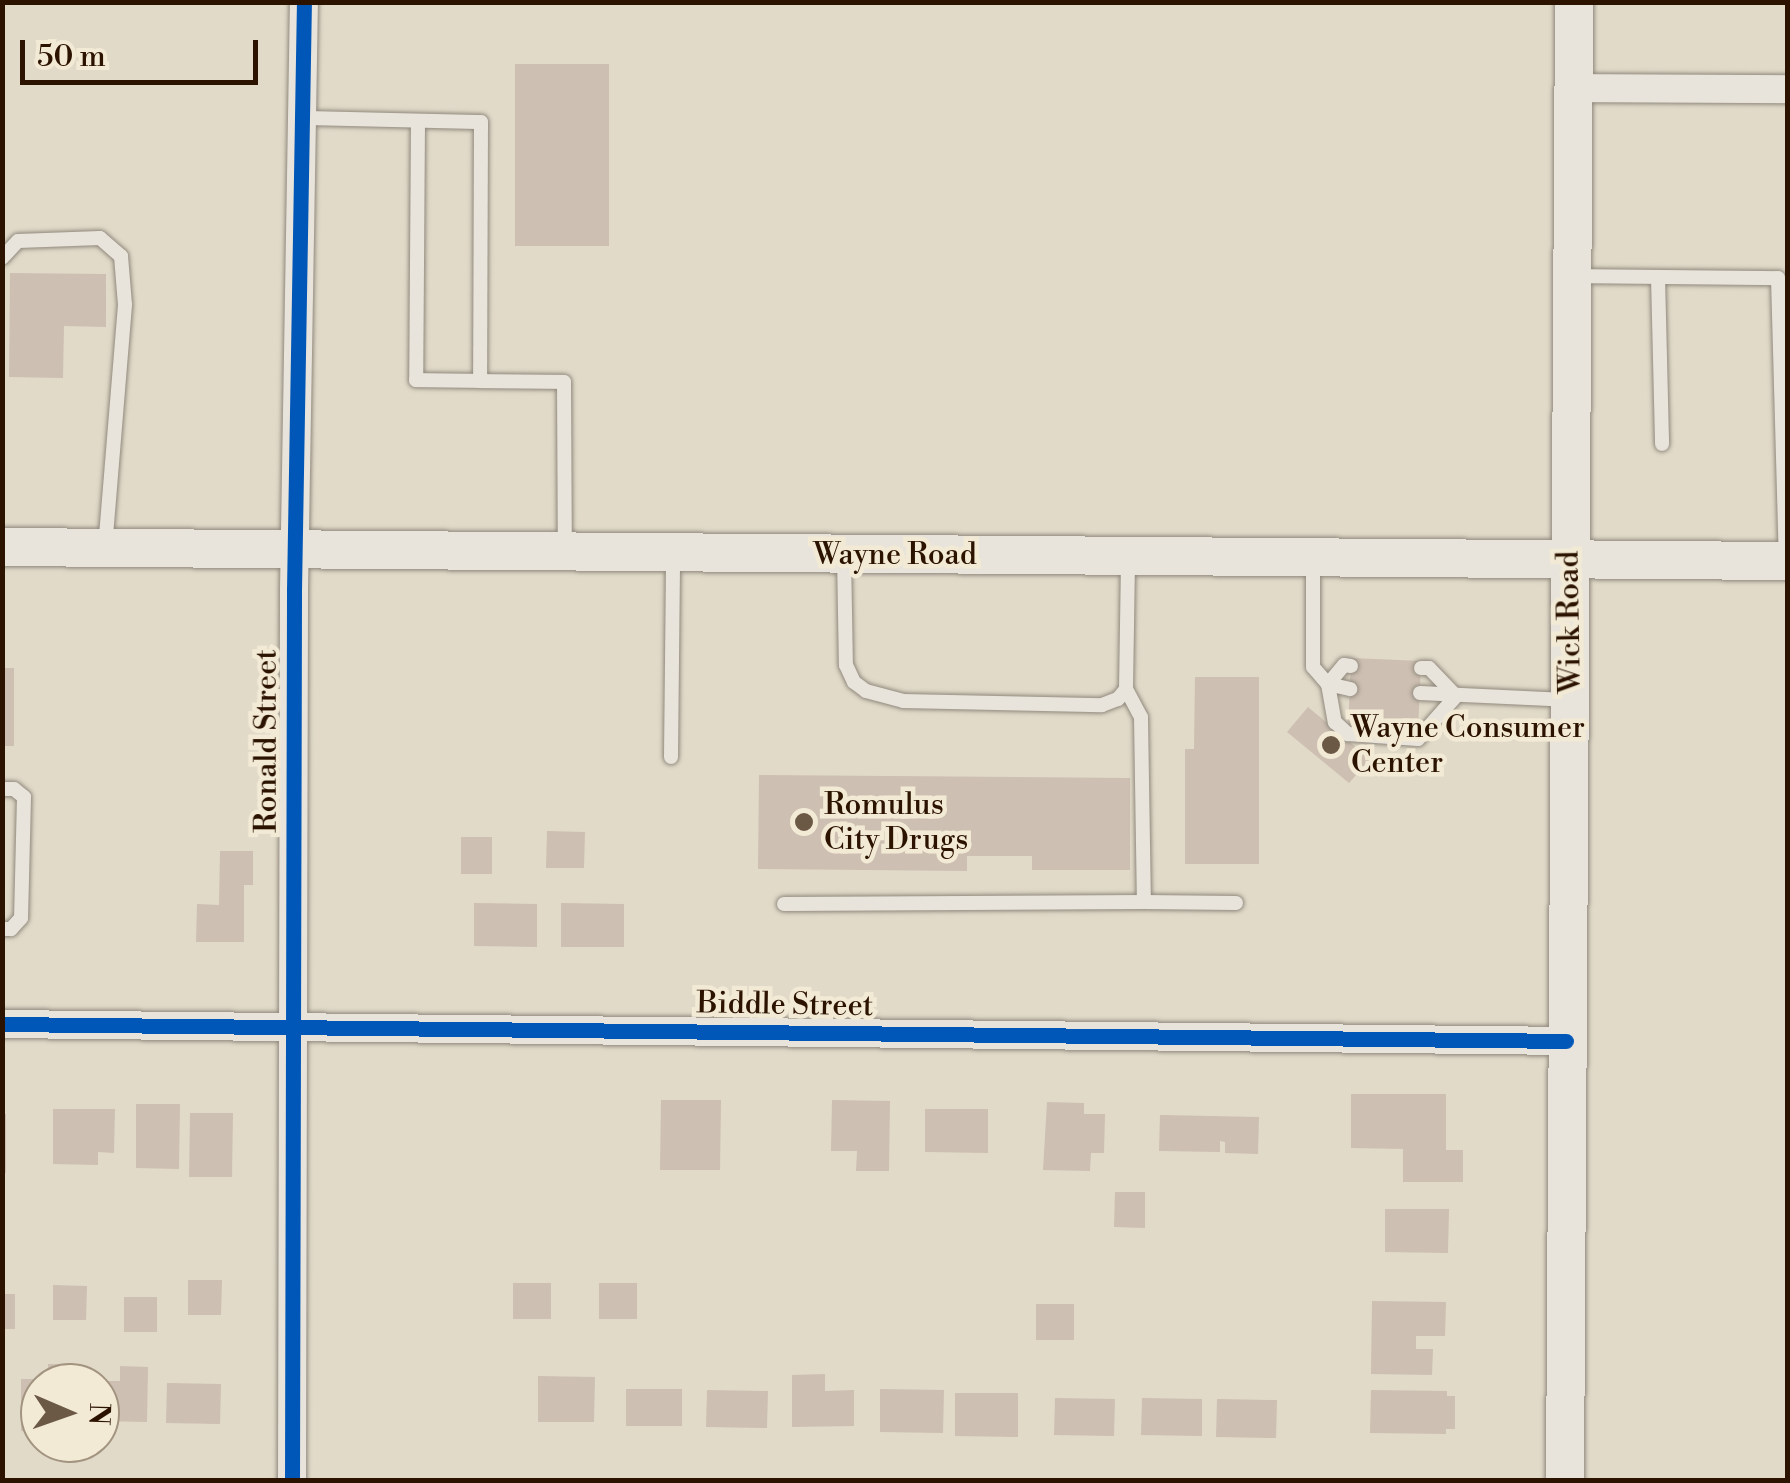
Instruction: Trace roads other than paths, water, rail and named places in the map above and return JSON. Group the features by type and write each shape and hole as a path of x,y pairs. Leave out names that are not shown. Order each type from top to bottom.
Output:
{"main road":[{"name":"Wick Road","path":"1565,1480 1574,2"},
{"name":"Wayne Road","path":"2,547 1787,561"}],"street":[{"name":"Ronald Street","path":"292,1480 304,2"},
{"path":"1574,88 1788,89"},
{"name":"Biddle Street","path":"2,1024 1566,1041"}],"lane":[{"path":"303,118 481,122 480,381"},
{"path":"418,120 416,380 564,382 565,552"},
{"path":"2,258 18,240 100,238 121,256 124,324 105,548"},
{"path":"1572,276 1778,278 1787,561"},
{"path":"1658,278 1662,444"},
{"path":"671,757 674,554"},
{"path":"844,555 846,665 854,682 866,691 903,701 1102,705 1118,700 1126,689"},
{"path":"1128,557 1126,689 1141,717 1144,902"},
{"path":"1313,558 1313,667 1328,684 1335,722 1348,734 1418,739 1456,696"},
{"path":"1328,684 1344,666 1351,666"},
{"path":"1421,668 1429,668 1456,696"},
{"path":"1328,684 1350,689"},
{"path":"1420,693 1572,700"},
{"path":"2,789 14,789 24,797 21,918 11,929 2,929"},
{"path":"784,904 1236,903"}],"place":[{"name":"Wayne Consumer Center","path":"1331,745"},
{"name":"Romulus City Drugs","path":"804,822"}]}
